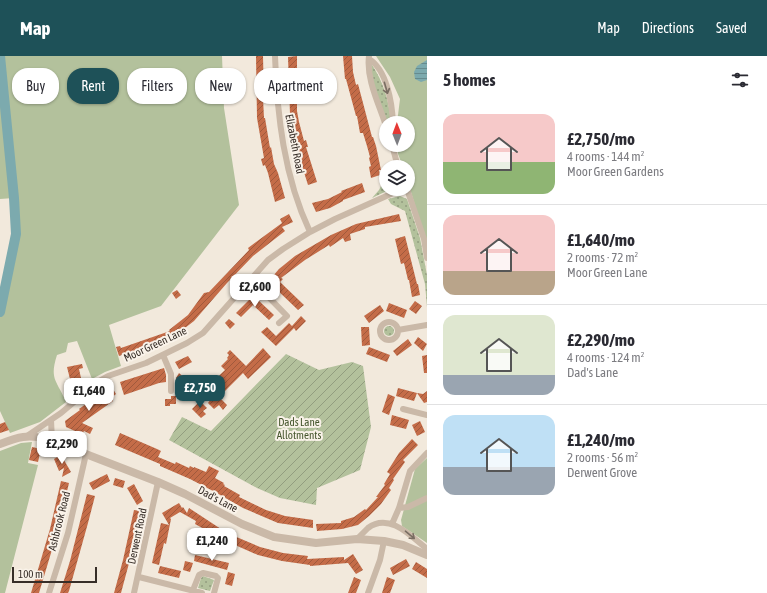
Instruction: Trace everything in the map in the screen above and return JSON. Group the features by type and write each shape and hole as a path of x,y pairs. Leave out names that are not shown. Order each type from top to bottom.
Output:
{"street":[{"name":"Elizabeth Road","path":"275,56 278,110 286,156 304,219 310,232"},
{"path":"369,57 375,63 383,76 392,116"},
{"path":"369,57 370,78 383,116"},
{"name":"Moor Green Lane","path":"0,444 28,436 104,379 146,363 187,343 203,333 250,279 273,256 310,232 386,196"},
{"path":"409,196 424,239 427,258"},
{"path":"250,279 287,316 279,323"},
{"path":"398,330 427,325"},
{"path":"163,355 171,374 171,391"},
{"path":"402,409 427,415"},
{"path":"50,420 52,441"},
{"name":"Dad's Lane","path":"28,436 37,436 52,441 158,482 185,494 242,524 274,536 316,543 357,539 384,541 427,555"},
{"path":"392,524 399,508 410,471 427,453"},
{"name":"Ashbrook Road","path":"49,593 68,533 86,454"},
{"name":"Derwent Road","path":"134,593 139,577 158,482"},
{"path":"399,508 408,507 427,498"},
{"path":"357,539 373,525 382,523 392,524 404,530 427,549"},
{"path":"368,593 380,560 384,541"},
{"path":"193,590 199,576 203,573 216,576 218,578 214,593"},
{"path":"139,577 202,593"}],"green space":[{"path":"0,56 222,56 222,68 195,68 195,104 224,104 239,205 161,306 109,325 121,366 92,379 77,341 68,343 66,352 57,355 54,370 55,380 66,402 40,422 10,433 0,411 0,312 16,234 14,198 0,199"},
{"path":"376,56 427,56 427,246 412,196 415,196 415,160 400,160 398,152 415,152 415,116 398,116 400,99 390,77"},
{"path":"371,63 385,92 390,116 384,116 372,79"},
{"path":"379,190 379,195 372,198"},
{"path":"400,196 407,199 420,238 427,275 427,307 425,284 405,211 391,204 388,199"},
{"path":"387,326 391,326 393,327 393,335 387,336 384,333 384,329"},
{"name":"Dads Lane Allotments","path":"286,354 319,370 352,362 363,366 371,427 360,470 317,488 316,505 280,498 257,488 169,440 182,417 211,431"},
{"path":"32,442 28,463 38,465 5,593 0,593 0,451 21,443"},
{"path":"427,458 427,543 402,526 401,520 415,469"},
{"path":"203,576 214,580 210,591 198,588"}],"water":[{"path":"427,60 427,80 421,82 415,79 414,72 417,66"}],"building":[{"path":"256,56 263,56 263,68 256,68"},
{"path":"297,56 297,68 288,68 288,57"},
{"path":"343,56 352,56 356,85 358,84 379,160 379,175 371,178 369,167 371,166 370,157 363,133 360,133 357,116 345,79"},
{"path":"257,104 263,104 264,118 270,148 271,147 274,164 285,198 275,202 268,173 265,165 263,166 261,159 264,158 257,118"},
{"path":"290,104 297,104 299,122 304,141 306,140 308,147 306,147 317,182 308,185 297,150 290,114"},
{"path":"362,183 365,192 343,200 330,208 316,212 312,203 328,199 342,192 341,191"},
{"path":"289,214 293,222 282,227 285,231 253,256 194,321 172,338 119,356 116,347 120,346 121,348 170,331 169,330 188,315 204,293 209,292 249,250 248,248 282,223 280,219"},
{"path":"399,214 401,221 365,227 365,229 350,234 351,240 345,242 343,238 330,247 329,245 305,260 281,278 283,279 280,282 304,305 298,310 274,287 272,289 267,283 279,269 295,256 331,235 356,224"},
{"path":"405,236 420,295 412,297 409,280 404,263 401,264 395,239"},
{"path":"177,290 181,295 176,299 172,293"},
{"path":"255,294 260,298 258,300 274,315 269,320 253,305 241,317 236,313"},
{"path":"415,301 422,306 416,314 409,309"},
{"path":"389,303 407,310 404,318 386,311"},
{"path":"380,305 384,311 369,323 364,316"},
{"path":"301,316 306,321 296,331 294,328 276,346 261,332 267,327 276,336 289,323 292,326"},
{"path":"229,319 235,324 230,329 225,323"},
{"path":"361,327 369,327 370,345 362,346"},
{"path":"418,337 427,344 423,351 414,343"},
{"path":"408,339 412,345 397,356 393,351"},
{"path":"369,347 390,355 387,362 366,354"},
{"path":"263,348 271,357 248,379 243,373 219,397 227,405 223,410 219,405 214,409 208,403 211,399 204,392 196,399 190,393 202,380 208,386 225,370 221,366 228,359 227,358 229,355 227,353 230,350 246,366"},
{"path":"427,355 427,373 424,373 422,356"},
{"path":"188,356 192,362 179,369 175,362"},
{"path":"82,364 83,368 79,369 81,378 70,379 67,367"},
{"path":"164,368 166,382 124,395 120,382"},
{"path":"179,373 185,378 178,387 176,384 176,378"},
{"path":"111,386 116,394 111,398 113,401 82,423 93,428 90,434 84,431 81,436 74,433 75,431 66,427 65,421"},
{"path":"398,388 417,393 414,401 396,396"},
{"path":"427,391 427,402 424,403 417,393 423,394"},
{"path":"388,394 395,397 389,415 382,412"},
{"path":"171,396 176,396 176,404 165,406 165,399 171,399"},
{"path":"200,401 207,408 203,411 206,414 201,418 192,409"},
{"path":"392,415 409,420 406,429 390,425"},
{"path":"420,421 425,432 417,436 412,425"},
{"path":"5,422 9,430 0,433 0,424"},
{"path":"120,433 161,451 158,457 175,464 176,462 189,468 190,466 206,472 209,466 219,471 215,478 224,483 224,486 240,495 239,497 266,510 285,516 313,520 313,528 278,523 243,508 190,479 160,466 160,464 115,445"},
{"path":"412,439 418,445 403,460 405,462 393,479 394,480 389,488 391,490 381,504 369,516 358,525 342,529 317,531 316,524 341,523 341,521 354,517 365,509 366,510 378,497 376,497 385,485 384,484 390,474 387,472 399,453"},
{"path":"32,447 41,449 38,462 29,460"},
{"path":"61,455 71,472 62,477 64,468 59,471 54,459"},
{"path":"107,474 110,481 93,490 89,483"},
{"path":"115,478 125,481 123,488 113,485"},
{"path":"61,481 69,483 57,533 39,593 31,593 50,529"},
{"path":"134,484 143,501 137,505 127,488"},
{"path":"87,494 95,496 88,523 69,591 68,593 60,593 70,561"},
{"path":"179,503 187,513 189,508 227,533 260,547 283,553 308,556 307,559 344,557 344,560 353,554 363,570 356,574 348,563 310,566 258,555 226,541 195,524 196,521 180,512 170,518 171,519 166,544 164,543 159,565 152,563 161,523 169,525 162,513"},
{"path":"134,510 141,511 135,541 121,593 114,593 123,560"},
{"path":"195,555 229,563 227,570 194,561"},
{"path":"406,559 410,566 393,575 390,568"},
{"path":"185,561 193,563 190,572 183,570"},
{"path":"416,562 427,569 427,578 412,569"},
{"path":"160,566 181,571 179,578 158,573"},
{"path":"228,572 235,574 232,586 225,584"},
{"path":"354,577 361,580 356,593 348,593"},
{"path":"387,577 395,580 390,593 382,593"}],"waterway":[{"path":"0,56 14,198 16,234 0,312"}]}
